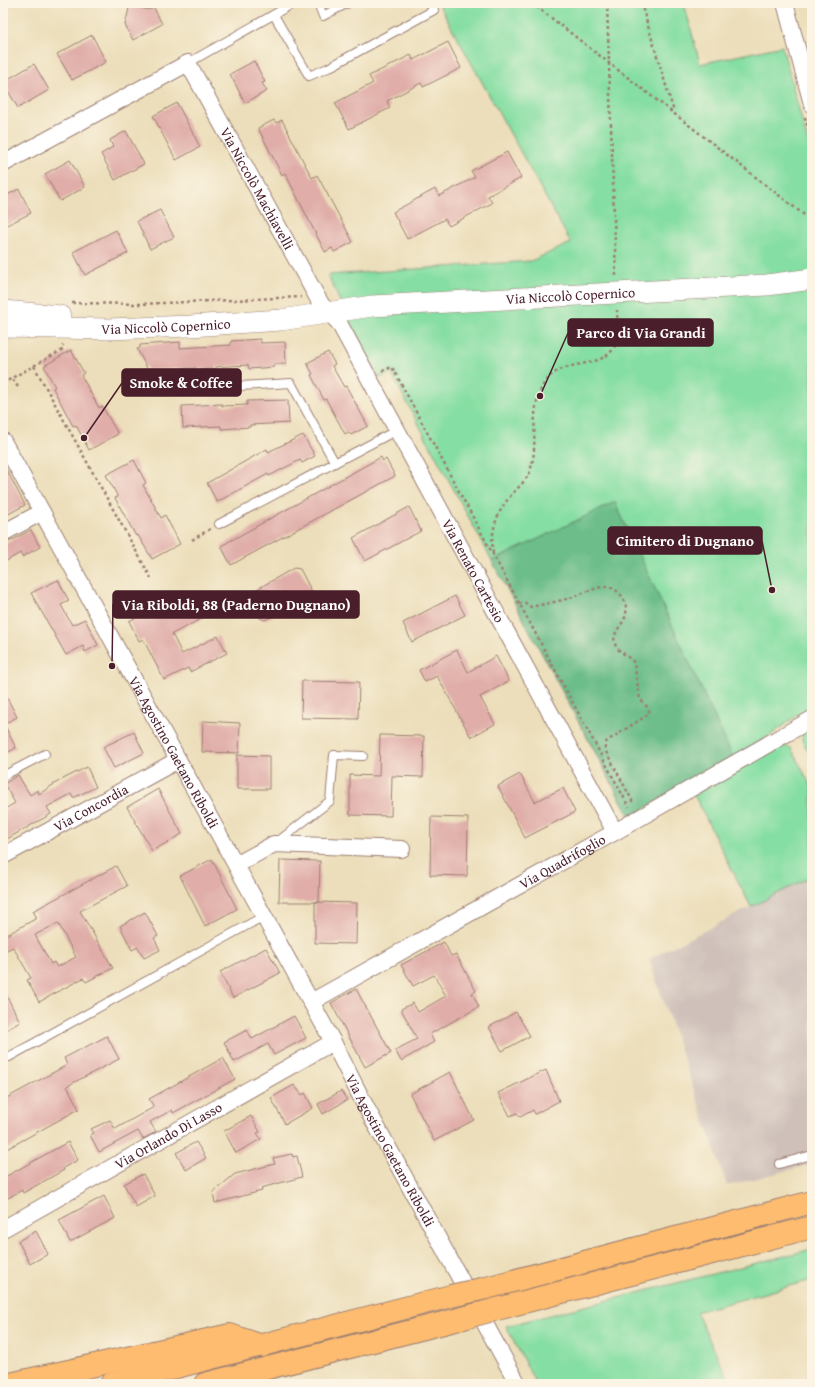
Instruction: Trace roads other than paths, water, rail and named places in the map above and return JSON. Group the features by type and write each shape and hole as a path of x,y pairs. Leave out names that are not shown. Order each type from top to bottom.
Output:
{"highway":[{"path":"110,1384 486,1288 812,1202"},
{"path":"205,1384 812,1227"},
{"path":"766,1238 812,1231"},
{"path":"10,1384 230,1335 262,1346"}],"street":[{"path":"785,3 812,104"},
{"path":"3,164 188,63"},
{"name":"Via Niccolò Machiavelli","path":"188,63 316,295 328,312"},
{"name":"Via Niccolò Copernico","path":"3,327 65,329 190,326 281,320 372,306 767,285 812,279"},
{"name":"Via Niccolò Copernico","path":"3,311 74,317 114,318 328,312 373,316 812,294"},
{"name":"Via Renato Cartesio","path":"328,312 339,324 615,832"},
{"name":"Via Agostino Gaetano Riboldi","path":"3,441 333,1042 366,1107 518,1384"},
{"path":"3,533 42,512"},
{"name":"Via Quadrifoglio","path":"311,1002 615,832 812,718"},
{"name":"Via Concordia","path":"3,856 178,760"},
{"path":"236,865 274,844 402,849"},
{"name":"Via Orlando Di Lasso","path":"3,1229 333,1042"}],"lane":[{"path":"188,63 294,3"},
{"path":"318,3 323,16 348,3"},
{"path":"274,15 309,76 328,68 434,10 430,3"},
{"path":"158,391 292,383 335,463"},
{"path":"219,524 397,430"},
{"path":"3,776 44,754"},
{"path":"274,844 330,801 334,755 363,756"},
{"path":"9,1057 264,916"},
{"path":"779,1164 812,1155"}],"place":[{"name":"Parco di Via Grandi","path":"540,396"},
{"name":"Smoke & Coffee","path":"84,438"},
{"name":"Cimitero di Dugnano","path":"772,590"},
{"name":"Via Riboldi, 88 (Paderno Dugnano)","path":"112,666"}]}
